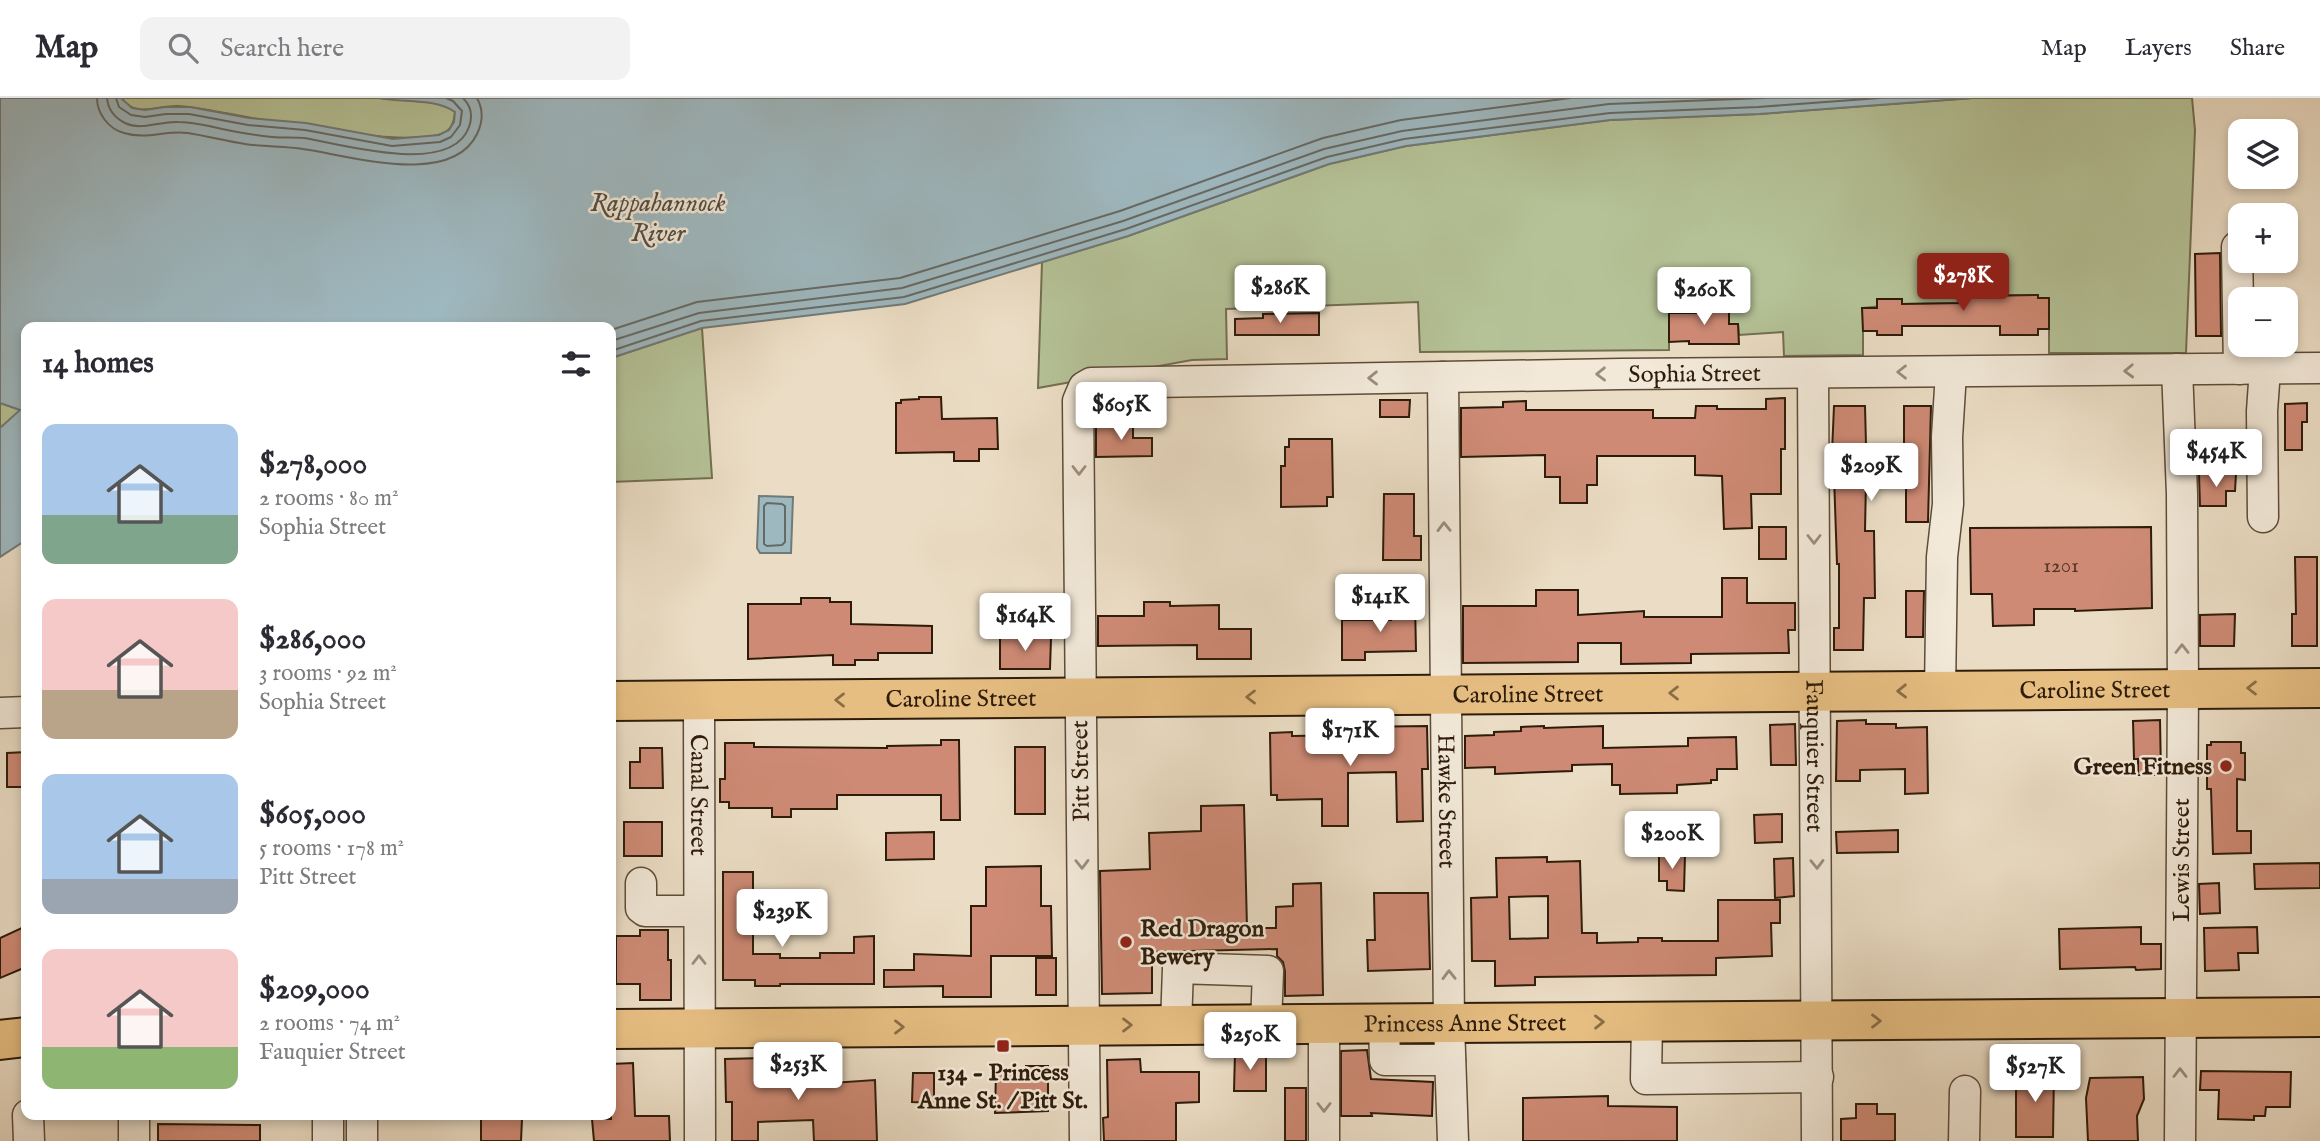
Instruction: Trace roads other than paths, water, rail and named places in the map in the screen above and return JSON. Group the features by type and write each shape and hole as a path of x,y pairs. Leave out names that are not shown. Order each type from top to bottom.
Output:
{"main road":[{"name":"Caroline Street","path":"616,701 2320,688"},
{"name":"Princess Anne Street","path":"616,1029 1384,1024 1450,1042 1647,1021 2320,1017"},
{"path":"0,1040 21,1038"}],"street":[{"path":"2240,273 2252,369 2262,411 2263,517"},
{"name":"Sophia Street","path":"1078,401 1084,387 1091,383 2320,368"},
{"name":"Lewis Street","path":"2177,369 2182,494 2183,689 2180,1141"},
{"path":"1940,691 1942,557 1948,504 1947,437 1951,372"},
{"name":"Fauquier Street","path":"1813,373 1817,1141"},
{"name":"Hawke Street","path":"1443,377 1453,1141"},
{"name":"Pitt Street","path":"1078,401 1085,1141"},
{"name":"Canal Street","path":"699,701 700,1141"},
{"path":"0,713 21,712"},
{"path":"641,883 641,908 645,911 699,911"},
{"path":"1176,1025 1178,968 1268,971 1266,1025"},
{"path":"1647,1021 1646,1079 1818,1077"},
{"path":"1324,1025 1324,1141"},
{"path":"1964,1141 1965,1091"},
{"path":"28,1120 29,1141"},
{"path":"134,1120 134,1141"},
{"path":"328,1120 328,1141"},
{"path":"362,1120 362,1141"}],"water":[{"name":"Rappahannock River","path":"0,98 121,98 132,108 145,110 190,107 249,118 306,123 393,139 439,135 449,130 454,122 455,112 429,103 379,98 1973,98 1759,114 1610,120 1406,146 1329,164 1128,236 905,304 702,328 616,356 616,322 21,322 21,543 0,557 0,428 20,410 0,403"},
{"path":"759,496 793,497 791,553 760,553 757,548"}],"place":[{"name":"Green Fitness","path":"2226,766"},
{"name":"Red Dragon Bewery","path":"1126,942"},
{"name":"134 - Princess Anne St. / Pitt St.","path":"1003,1046"}]}
